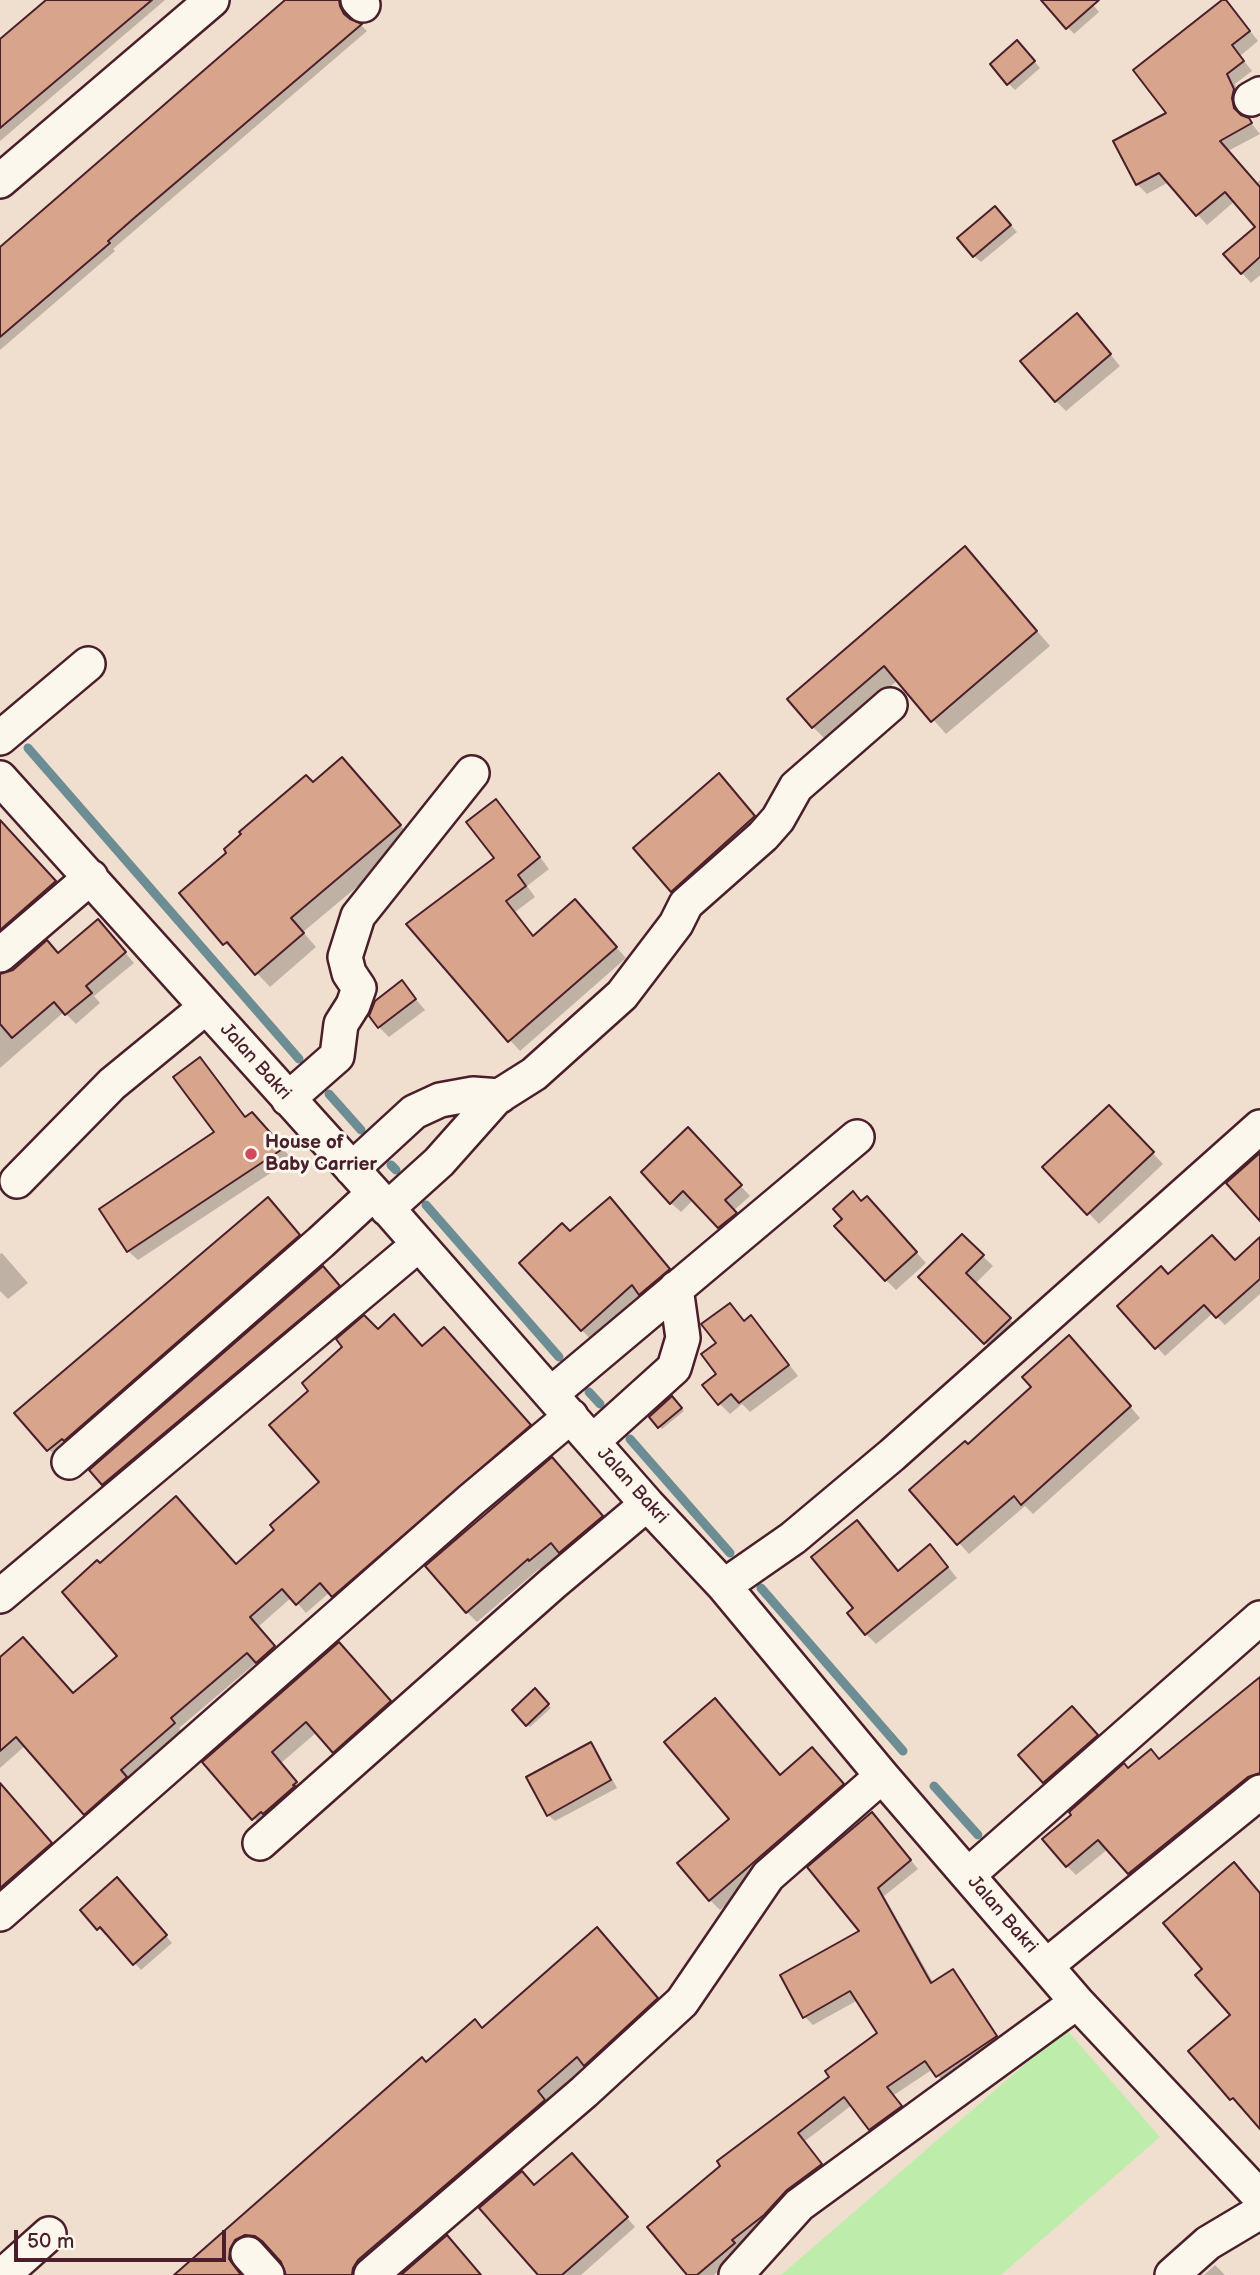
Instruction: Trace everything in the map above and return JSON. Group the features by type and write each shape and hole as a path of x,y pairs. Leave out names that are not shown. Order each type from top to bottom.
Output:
{"street":[{"path":"0,181 212,0"},
{"path":"0,738 88,664"},
{"path":"69,1462 321,1242 439,1162 500,1096 534,1074 577,1038 622,995 676,924 687,904 778,819 796,787 890,705"},
{"path":"288,1099 337,1056 341,1024 353,1005 359,988 349,973 345,957 358,916 472,773"},
{"name":"Jalan Bakri","path":"0,778 381,1201 647,1504 724,1586 882,1776 1077,2002 1260,2197"},
{"path":"0,955 91,877"},
{"path":"17,1181 112,1084 206,1007"},
{"path":"352,1169 414,1112 440,1100 473,1094 500,1096"},
{"path":"724,1586 793,1538 892,1455 1260,1127"},
{"path":"0,1914 471,1500 676,1288 857,1137"},
{"path":"0,1596 418,1245"},
{"path":"593,1441 674,1368 682,1338 676,1288"},
{"path":"260,1843 552,1584 647,1504"},
{"path":"968,1875 1260,1618"},
{"path":"371,2275 584,2092 682,2002 768,1876 882,1776"},
{"path":"1046,1966 1260,1791"},
{"path":"736,2275 799,2205 1077,2002"},
{"path":"1172,2275 1208,2243 1260,2212"},
{"path":"3,2275 50,2234"}],"green space":[{"path":"1066,2029 1160,2137 1001,2275 781,2275"}],"building":[{"path":"46,0 152,0 0,128 0,39"},
{"path":"285,0 339,0 344,14 362,24 133,219 108,241 110,243 0,337 0,247"},
{"path":"1041,0 1099,0 1066,29"},
{"path":"1222,0 1226,0 1250,31 1232,45 1244,61 1227,74 1234,89 1234,108 1252,123 1220,141 1260,187 1260,257 1241,274 1223,254 1255,227 1225,192 1196,216 1159,173 1136,185 1113,141 1166,113 1133,70"},
{"path":"1017,40 1035,61 1007,85 990,64"},
{"path":"995,206 1011,225 973,257 957,238"},
{"path":"1077,313 1111,354 1055,402 1020,361"},
{"path":"965,546 1037,631 931,722 884,666 812,728 787,699"},
{"path":"342,757 401,825 291,918 304,933 255,975 227,942 223,945 179,893 226,853 224,849 241,834 239,832 306,775 313,782"},
{"path":"719,773 755,816 671,892 633,848"},
{"path":"496,799 540,857 518,875 526,886 506,901 533,936 575,899 617,947 508,1042 406,924 494,858 466,822"},
{"path":"0,820 56,881 0,930"},
{"path":"98,919 126,952 86,986 92,993 65,1015 54,1002 12,1038 0,1024 0,974 13,970 47,940 58,953"},
{"path":"402,980 416,999 378,1028 369,1016 375,1001"},
{"path":"200,1057 245,1117 252,1112 284,1148 127,1252 99,1209 214,1132 173,1077"},
{"path":"1109,1105 1154,1152 1087,1215 1042,1167"},
{"path":"688,1127 742,1185 725,1200 737,1213 718,1228 683,1191 670,1204 641,1172"},
{"path":"1260,1153 1260,1221 1226,1183"},
{"path":"853,1191 861,1201 867,1196 917,1252 885,1281 834,1226 842,1219 833,1209"},
{"path":"268,1197 300,1235 64,1441 62,1439 47,1451 14,1413"},
{"path":"610,1197 670,1269 639,1295 632,1285 581,1331 519,1263 562,1223 570,1231"},
{"path":"962,1234 984,1255 966,1273 1011,1318 984,1344 918,1277"},
{"path":"1212,1235 1235,1260 1260,1237 1260,1279 1216,1318 1204,1305 1155,1349 1117,1306 1161,1266 1168,1274"},
{"path":"323,1266 340,1286 102,1485 89,1470"},
{"path":"730,1303 744,1321 751,1315 789,1365 739,1403 731,1394 718,1405 702,1385 716,1374 701,1354 716,1343 701,1324"},
{"path":"394,1314 422,1346 444,1327 531,1425 332,1597 320,1583 296,1605 282,1589 250,1617 275,1646 256,1663 247,1653 171,1718 175,1723 121,1770 127,1777 84,1815 16,1737 0,1751 0,1657 23,1637 73,1693 117,1656 62,1592 97,1560 100,1563 176,1496 236,1564 274,1530 270,1525 319,1482 269,1425 308,1391 302,1383 342,1347 336,1339 364,1315 378,1329"},
{"path":"1069,1335 1131,1406 1021,1505 1014,1496 957,1545 909,1490 965,1441 968,1444 1031,1387 1022,1377"},
{"path":"672,1396 682,1408 658,1428 649,1417"},
{"path":"552,1457 603,1516 559,1553 551,1543 529,1561 528,1559 466,1613 425,1566"},
{"path":"857,1520 898,1571 930,1544 948,1567 865,1635 847,1613 853,1608 811,1557"},
{"path":"339,1642 391,1701 333,1753 306,1722 272,1752 297,1782 293,1785 295,1786 263,1814 261,1812 252,1820 202,1762"},
{"path":"1260,1677 1260,1773 1248,1777 1128,1874 1098,1840 1066,1867 1042,1839 1071,1815 1069,1812 1124,1763 1128,1768 1151,1749 1159,1759"},
{"path":"535,1688 549,1704 526,1726 512,1710"},
{"path":"715,1698 780,1775 812,1747 844,1784 709,1901 677,1863 729,1819 664,1742"},
{"path":"1072,1706 1098,1735 1043,1783 1018,1755"},
{"path":"591,1742 611,1780 547,1816 526,1777"},
{"path":"0,1783 52,1843 0,1888"},
{"path":"872,1812 911,1860 878,1888 931,1983 953,1969 997,2036 936,2077 925,2061 887,2087 902,2106 869,2130 844,2097 798,2133 822,2164 787,2190 764,2215 732,2240 735,2243 697,2275 687,2275 647,2227 720,2166 717,2161 829,2077 825,2071 877,2033 850,1991 803,2018 780,1975 859,1931 807,1867"},
{"path":"1234,1862 1260,1893 1260,2129 1233,2098 1230,2100 1188,2051 1230,2015 1195,1975 1202,1969 1163,1923"},
{"path":"117,1877 167,1935 133,1965 100,1927 97,1930 80,1910"},
{"path":"597,1927 658,1998 584,2066 577,2057 538,2091 545,2100 358,2260 352,2275 286,2275 281,2262 262,2241 255,2236 245,2235 235,2240 229,2259 241,2275 174,2275 422,2057 426,2062 475,2019 482,2028"},
{"path":"572,2153 628,2217 562,2275 538,2275 479,2208 522,2171 534,2185"},
{"path":"447,2235 481,2275 401,2275"}],"waterway":[{"path":"28,748 299,1059"},
{"path":"329,1094 361,1130"},
{"path":"391,1165 396,1170"},
{"path":"426,1205 559,1357"},
{"path":"589,1392 600,1404"},
{"path":"630,1439 730,1553"},
{"path":"761,1588 903,1751"},
{"path":"934,1786 978,1835"}],"place":[{"name":"House of Baby Carrier","path":"251,1154"}]}
